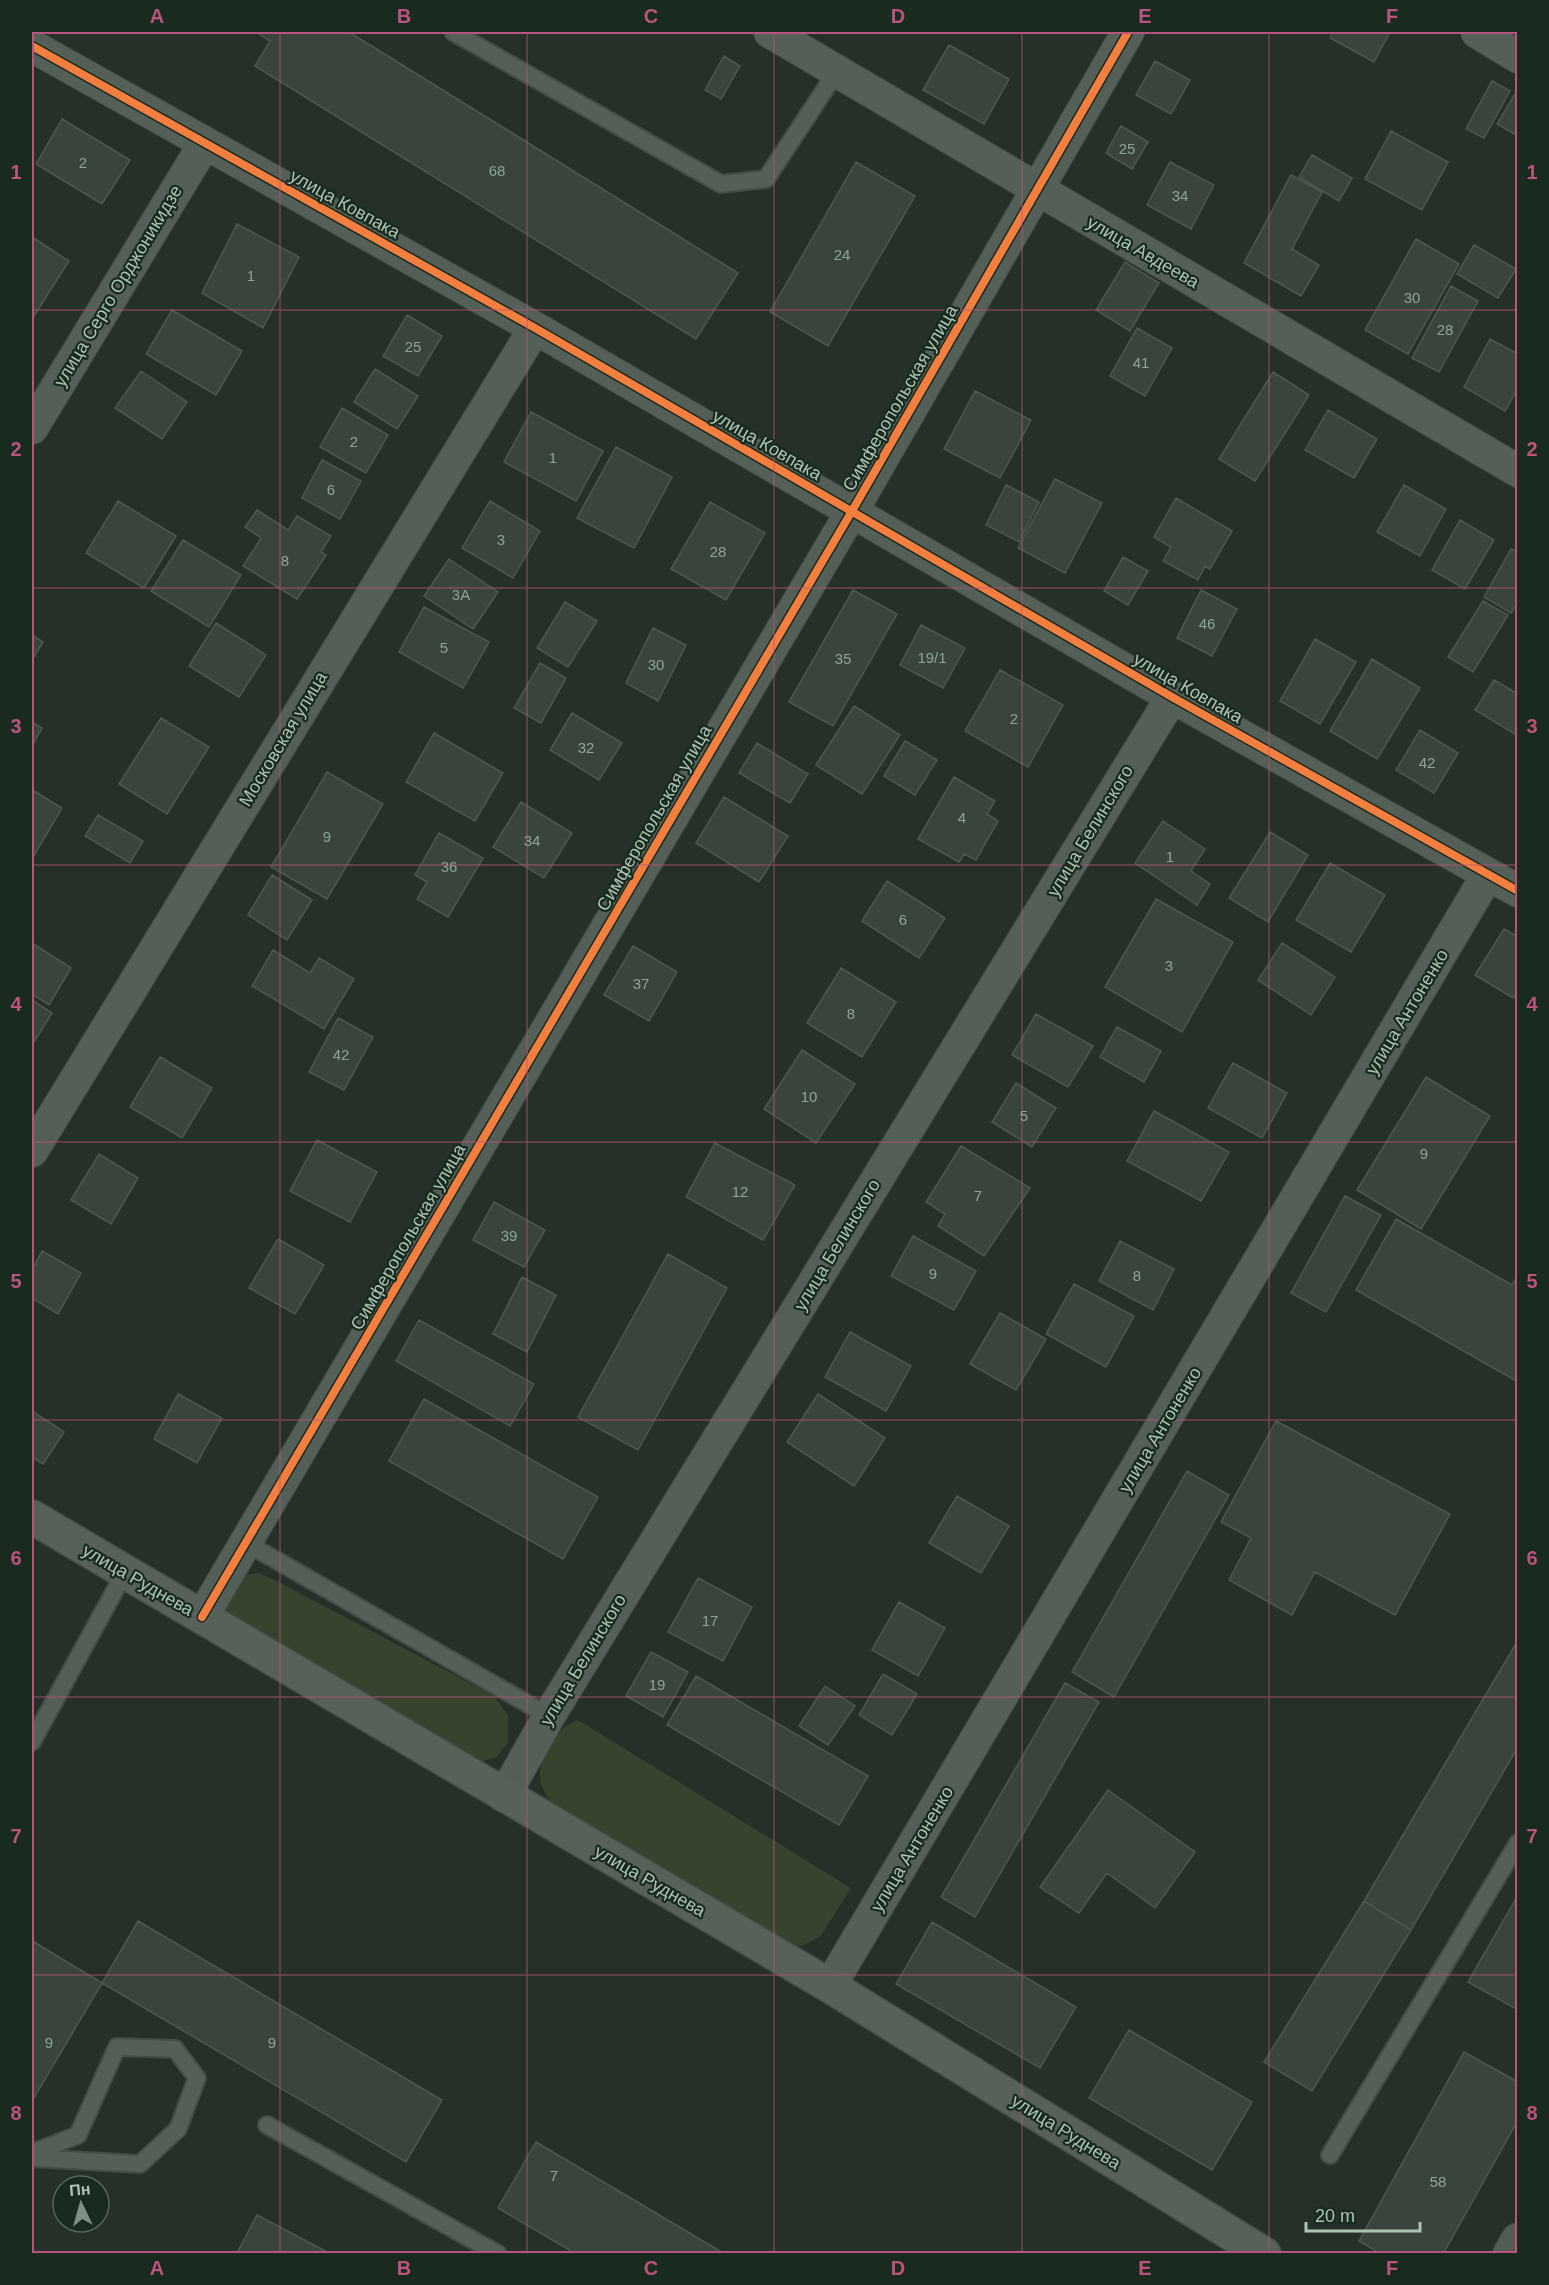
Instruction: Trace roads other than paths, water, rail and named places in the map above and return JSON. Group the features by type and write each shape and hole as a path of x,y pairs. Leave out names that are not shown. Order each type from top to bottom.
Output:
{"main road":[{"name":"улица Руднева","path":"32,1517 830,1986 1242,2248"},
{"path":"1510,2253 1518,2240"}],"street":[{"name":"улица Авдеева","path":"770,32 1518,471"},
{"name":"Симферопольская улица","path":"202,1617 852,511 1128,32"},
{"path":"1477,32 1518,57"},
{"name":"улица Ковпака","path":"32,46 535,328 1172,697 1518,891"},
{"name":"улица Серго Орджоникидзе","path":"32,428 205,143"},
{"name":"Московская улица","path":"32,1151 535,328"},
{"name":"улица Белинского","path":"504,1796 549,1716 1172,697"},
{"name":"улица Антоненко","path":"830,1986 1488,874"}],"lane":[{"path":"453,32 721,184 766,179 837,71"},
{"path":"246,1543 549,1716"},
{"path":"32,1742 125,1572"},
{"path":"1330,2155 1518,1843"},
{"path":"32,2153 78,2135 117,2047 175,2049 197,2079 178,2129 140,2164 32,2158"},
{"path":"267,2125 498,2253"}]}
